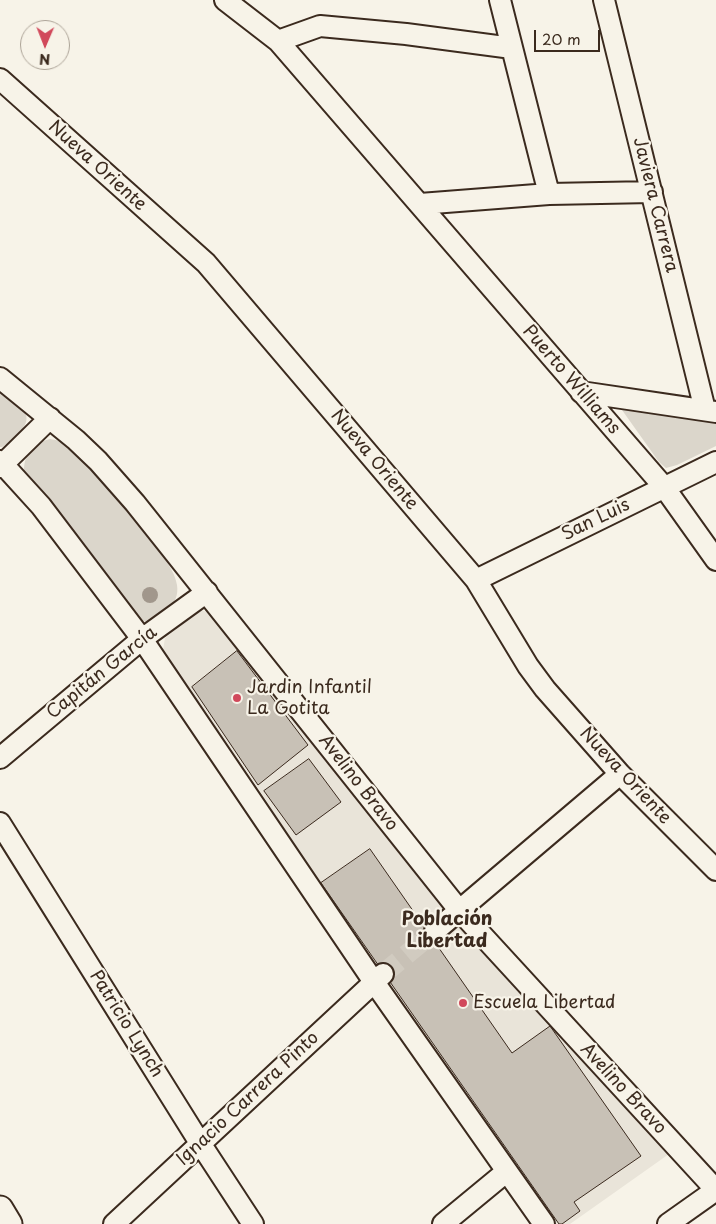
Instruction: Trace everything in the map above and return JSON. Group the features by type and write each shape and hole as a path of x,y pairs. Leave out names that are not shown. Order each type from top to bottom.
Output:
{"street":[{"name":"Puerto Williams","path":"225,0 278,41 664,487 716,560"},
{"path":"500,0 549,194"},
{"name":"Javiera Carrera","path":"604,0 652,192 711,411"},
{"path":"278,41 320,26 406,34 512,48"},
{"name":"Nueva Oriente","path":"0,79 206,264 476,580 528,666 545,689 620,774 716,870"},
{"path":"420,204 549,194 652,192"},
{"name":"Avelino Bravo","path":"0,378 76,440 98,461 135,503 207,592 459,910 716,1190"},
{"path":"581,392 711,411"},
{"path":"50,418 1,464 41,506 142,639 378,978 506,1172 544,1224"},
{"name":"San Luis","path":"476,580 716,462"},
{"name":"Capitán García","path":"0,758 142,639 207,592"},
{"path":"435,931 620,774"},
{"name":"Patricio Lynch","path":"0,823 200,1143 253,1224"},
{"name":"Ignacio Carrera Pinto","path":"114,1224 378,978"},
{"path":"443,1224 506,1172"},
{"path":"668,1224 716,1190"},
{"path":"0,1209 9,1224"}],"shaded area":[{"path":"0,390 19,405 26,416 24,427 11,441 2,447 0,447"},
{"path":"620,405 716,421 716,446 677,465 666,468 659,462"},
{"path":"50,439 65,444 78,455 127,511 172,571 177,585 176,598 170,608 150,622 141,621 24,476 25,462 29,452 37,444"},
{"name":"Escuela Libertad","path":"200,610 211,613 314,747 449,916 669,1154 570,1224 554,1224 453,1089 258,788 163,650 165,638"}],"building":[{"name":"Jardin Infantil La Gotita","path":"237,651 308,745 258,785 192,687"},
{"path":"309,759 341,802 296,835 264,791"},
{"path":"370,849 512,1053 550,1026 641,1156 574,1202 580,1211 562,1224 559,1224 321,883"}],"tunnel":[{"path":"383,974 435,931"}],"place":[{"name":"Jardin Infantil La Gotita","path":"237,698"},
{"name":"Escuela Libertad","path":"463,1003"}],"district":[{"name":"Población Libertad","path":"447,931"}]}
